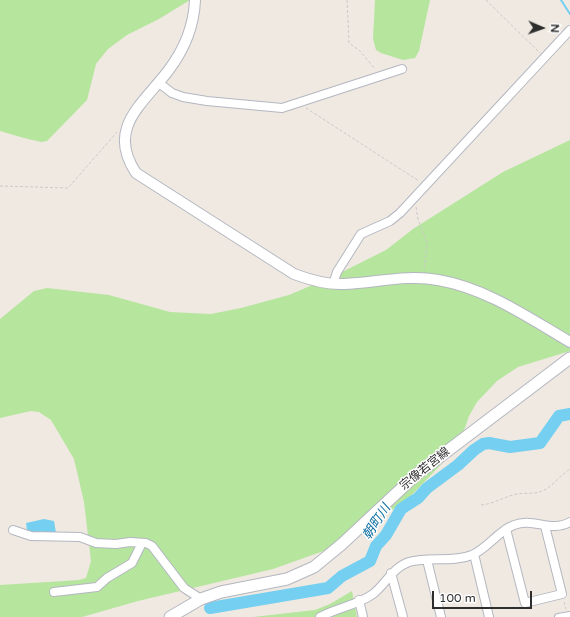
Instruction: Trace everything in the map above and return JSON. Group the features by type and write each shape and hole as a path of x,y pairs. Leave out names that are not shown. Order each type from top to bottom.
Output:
{"main road":[{"name":"宗像若宮線","path":"170,617 201,599 221,592 287,579 314,567 342,544 417,474 570,358"}],"street":[{"path":"195,0 192,24 183,48 159,83 137,108 126,130 126,152 130,164 136,173 294,274 315,282 334,284 411,278 438,280 458,285 495,298 570,342"},
{"path":"334,284 337,272 362,234 390,221 416,196 570,30"},
{"path":"159,83 172,93 183,97 207,101 282,108 402,69"},
{"path":"320,617 372,595 398,567 408,562 465,557 474,554 506,529 515,524 526,522 545,526 564,526 570,522"},
{"path":"506,529 525,603 562,594 545,526"},
{"path":"13,530 31,536 80,537 96,542 116,544 142,543 152,546 184,588 201,599"},
{"path":"54,592 97,587 107,578 132,563 142,543"},
{"path":"474,554 489,617"},
{"path":"428,560 441,617"},
{"path":"391,574 402,617"},
{"path":"359,600 363,617"},
{"path":"558,617 569,615"}],"path":[{"path":"347,0 349,42 360,51 381,76"},
{"path":"486,0 544,57"},
{"path":"298,103 426,186"},
{"path":"0,186 68,188 121,129"},
{"path":"416,196 418,219 427,243 424,278"},
{"path":"481,505 490,504 515,494 539,492 548,488 570,469"},
{"path":"562,594 569,615"}],"green space":[{"path":"0,0 190,0 159,19 127,35 108,49 96,64 87,100 47,141 41,142 0,131"},
{"path":"375,0 430,0 419,51 415,58 403,60 376,50 373,39"},
{"path":"570,140 570,351 518,367 497,381 477,402 469,416 461,439 453,452 406,501 332,548 273,569 138,601 82,617 0,617 0,585 79,580 86,578 91,561 84,502 74,459 51,420 39,412 31,411 0,418 0,319 34,291 47,288 109,295 170,312 211,314 241,308 289,295 336,275 386,250 413,229 503,172"},
{"path":"352,591 357,617 253,617 315,610 330,604"}],"water":[{"path":"44,519 54,521 56,533 36,533 27,530 26,523"}],"waterway":[{"path":"561,0 570,14"},
{"name":"朝町川","path":"210,608 328,588 342,576 370,561 376,546 386,535 401,509 418,498 427,488 458,465 474,450 483,444 489,443 510,447 540,443 559,416 570,414"}]}
